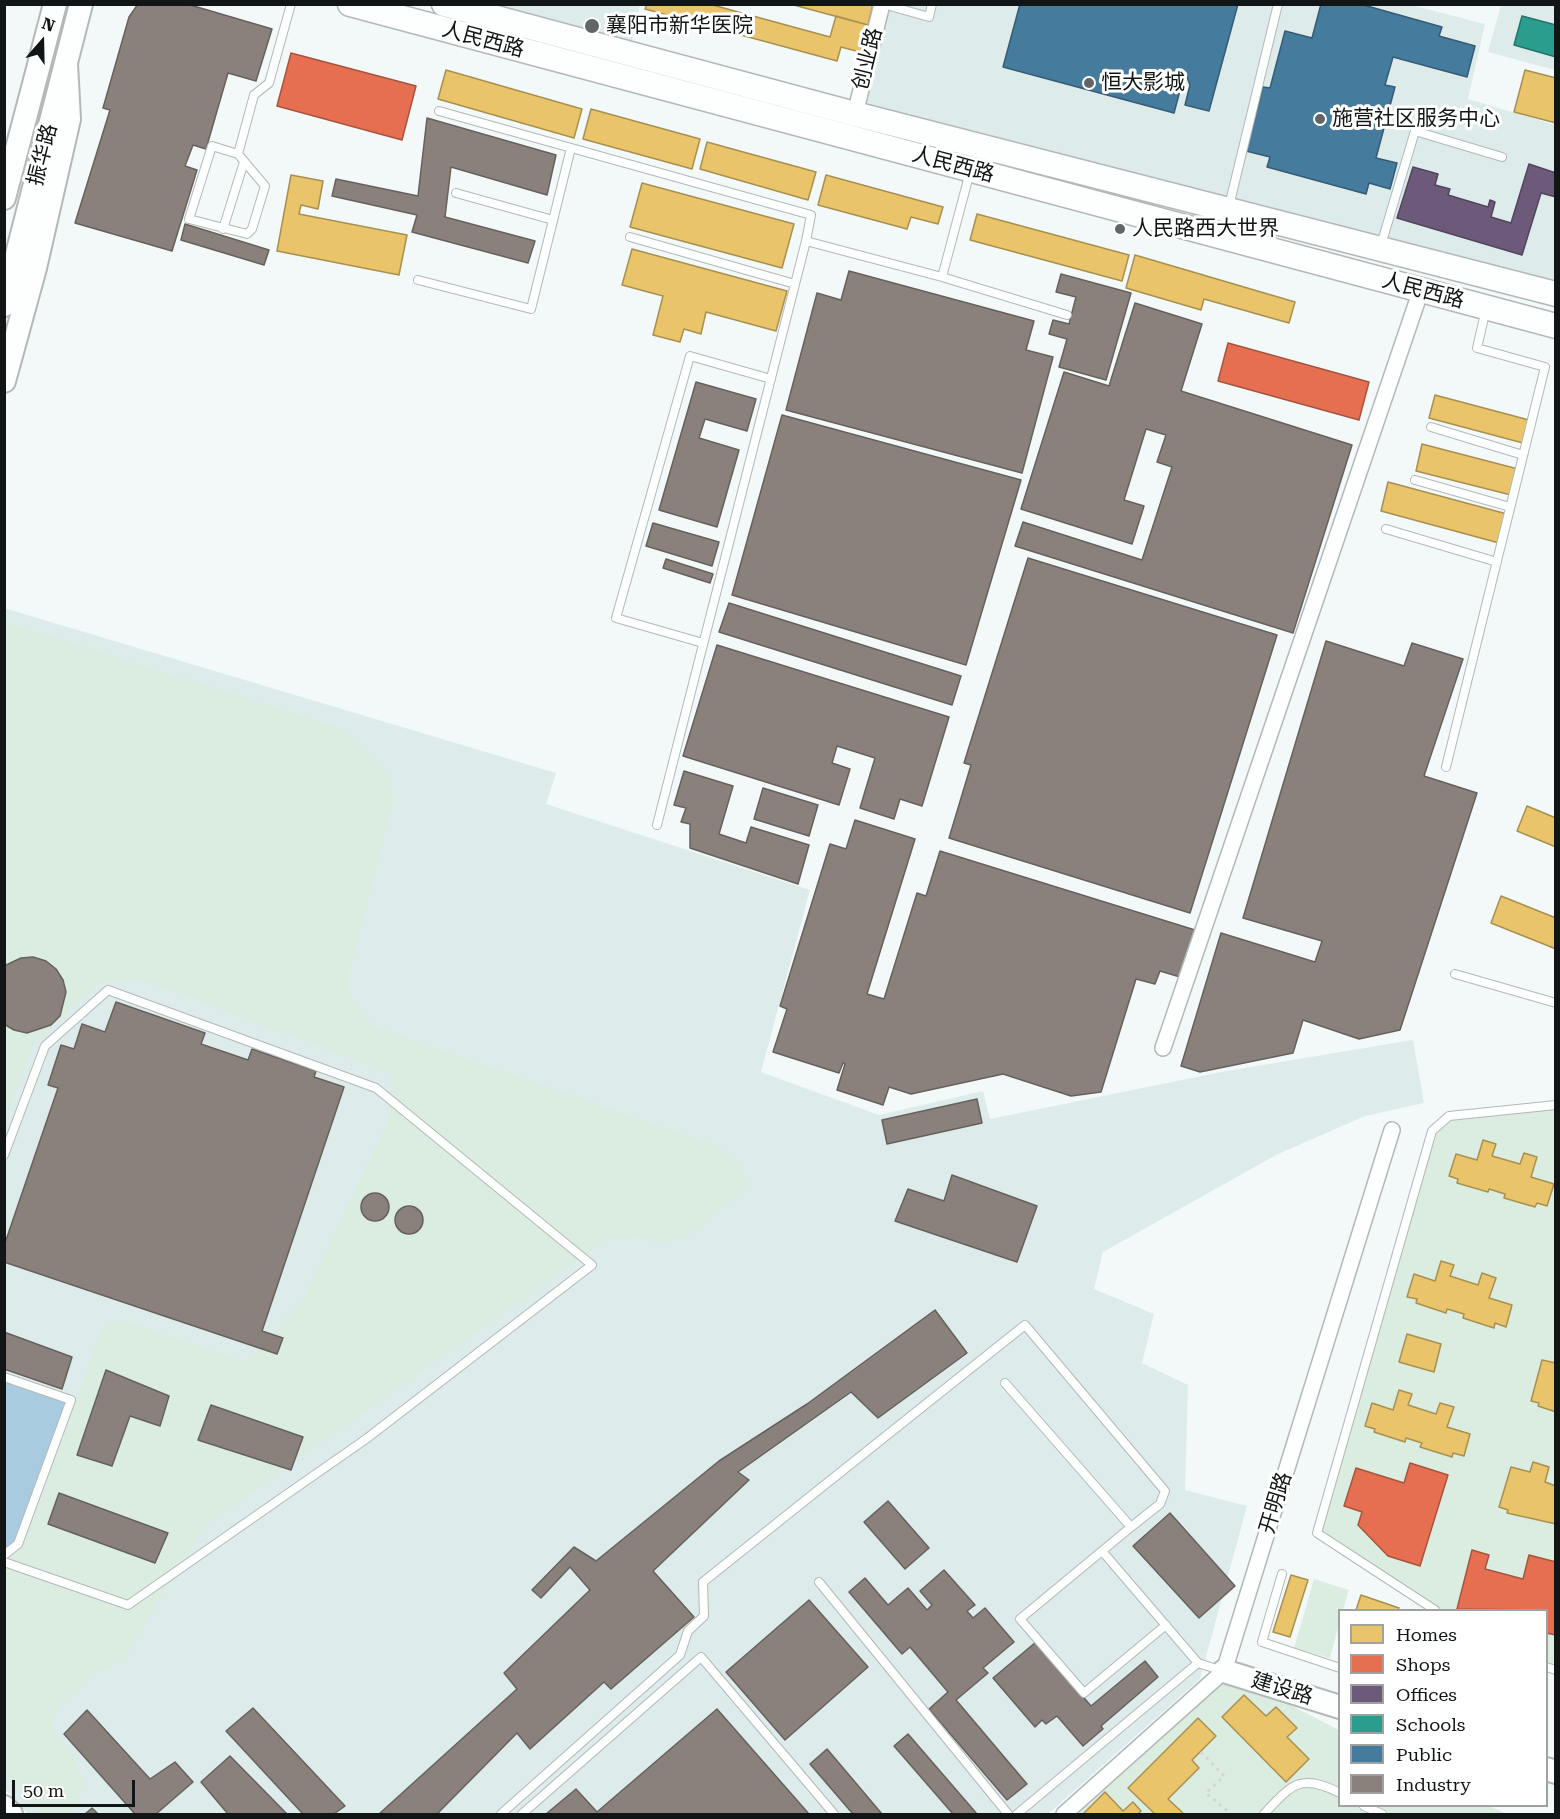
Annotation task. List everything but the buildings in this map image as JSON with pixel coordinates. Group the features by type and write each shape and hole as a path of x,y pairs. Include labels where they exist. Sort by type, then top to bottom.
{"main road":[{"name":"人民西路","path":"350,4 1556,326"},
{"name":"人民西路","path":"444,4 855,114 1556,294"}],"street":[{"name":"创业路","path":"855,114 882,4"},
{"name":"振华路","path":"4,198 53,9"},
{"name":"振华路","path":"4,305 66,63 83,10"},
{"path":"4,145 9,128 42,56"},
{"path":"4,381 35,268 69,119 66,63"},
{"path":"1163,1048 1421,290"},
{"name":"开明路","path":"1224,1671 1392,1130"},
{"path":"1064,1815 1224,1671"},
{"name":"建设路","path":"1224,1671 1338,1706"},
{"path":"4,1807 11,1815"}],"lane":[{"path":"238,154 254,95 269,83 291,4"},
{"path":"882,4 929,17 932,4"},
{"path":"1228,210 1278,4"},
{"path":"439,111 811,215 657,825"},
{"path":"1380,249 1414,131 1502,157"},
{"path":"212,146 238,154 265,186 252,229 242,235 189,219 212,146"},
{"path":"418,280 531,309 571,148"},
{"path":"223,229 244,162"},
{"path":"942,277 971,170"},
{"path":"456,193 553,220"},
{"path":"630,237 795,284"},
{"path":"806,241 942,277 1067,315"},
{"path":"1446,767 1545,367 1477,348 1487,308"},
{"path":"703,643 616,618 690,356 771,379"},
{"path":"1431,427 1523,455"},
{"path":"1415,480 1510,507"},
{"path":"1386,529 1497,562"},
{"path":"1455,974 1556,1003"},
{"path":"4,1155 45,1046 108,990 376,1088 592,1265 366,1438 128,1605 4,1562"},
{"path":"1432,1609 1317,1533 1432,1131 1449,1116 1556,1105"},
{"path":"501,1815 680,1655 688,1631 704,1616 703,1582 1025,1325 1165,1491 1160,1504 1020,1619 1084,1693 1166,1625"},
{"path":"4,1377 70,1400 18,1544 4,1555"},
{"path":"1005,1383 1131,1527"},
{"path":"1102,1551 1198,1663 1224,1671"},
{"path":"1282,1574 1262,1642 1338,1667"},
{"path":"819,1582 1008,1815"},
{"path":"522,1815 701,1657 834,1815"},
{"path":"1017,1815 1198,1663"},
{"path":"1264,1815 1284,1792 1304,1782 1317,1781 1338,1792"},
{"path":"1370,1807 1382,1815"}],"path":[{"path":"1201,1752 1224,1776 1206,1793 1231,1815"}],"shaded area":[{"name":"襄阳市新华医院","path":"469,5 640,5 630,47"},
{"path":"882,5 1411,5 1485,24 1468,99 1555,125 1555,294 855,114"},
{"path":"1501,5 1555,5 1555,70 1488,52"},
{"path":"4,608 556,773 546,804 810,890 761,1072 879,1115 983,1091 990,1119 1221,1072 1413,1040 1424,1103 1365,1116 1276,1155 1103,1252 1094,1289 1154,1314 1142,1363 1188,1385 1185,1490 1247,1506 1200,1679 1048,1814 28,1814 4,1788"}],"green space":[{"path":"5,622 343,729 389,774 393,800 348,978 351,1000 372,1026 714,1145 740,1164 748,1187 684,1239 660,1242 636,1237 605,1240 203,1527 122,1662 93,1672 57,1710 52,1727 74,1759 81,1779 81,1790 69,1814 40,1814 5,1771 5,1567 22,1547 102,1329 121,1319 247,1362 303,1301 389,1120 392,1074 140,979 101,982 33,1043 5,1122"},
{"path":"1555,1105 1555,1670 1548,1667 1548,1609 1433,1609 1317,1533 1432,1131 1449,1116"},
{"path":"1314,1579 1349,1590 1343,1609 1338,1609 1338,1628 1330,1658 1294,1648"},
{"path":"1224,1671 1338,1729 1338,1807 1491,1807 1507,1814 1064,1814"}],"water":[{"path":"4,1376 71,1400 18,1544 4,1555"}],"place":[{"name":"襄阳市新华医院","path":"592,26"},
{"name":"恒大影城","path":"1089,83"},
{"name":"施营社区服务中心","path":"1320,119"},
{"name":"人民路西大世界","path":"1120,229"}]}
